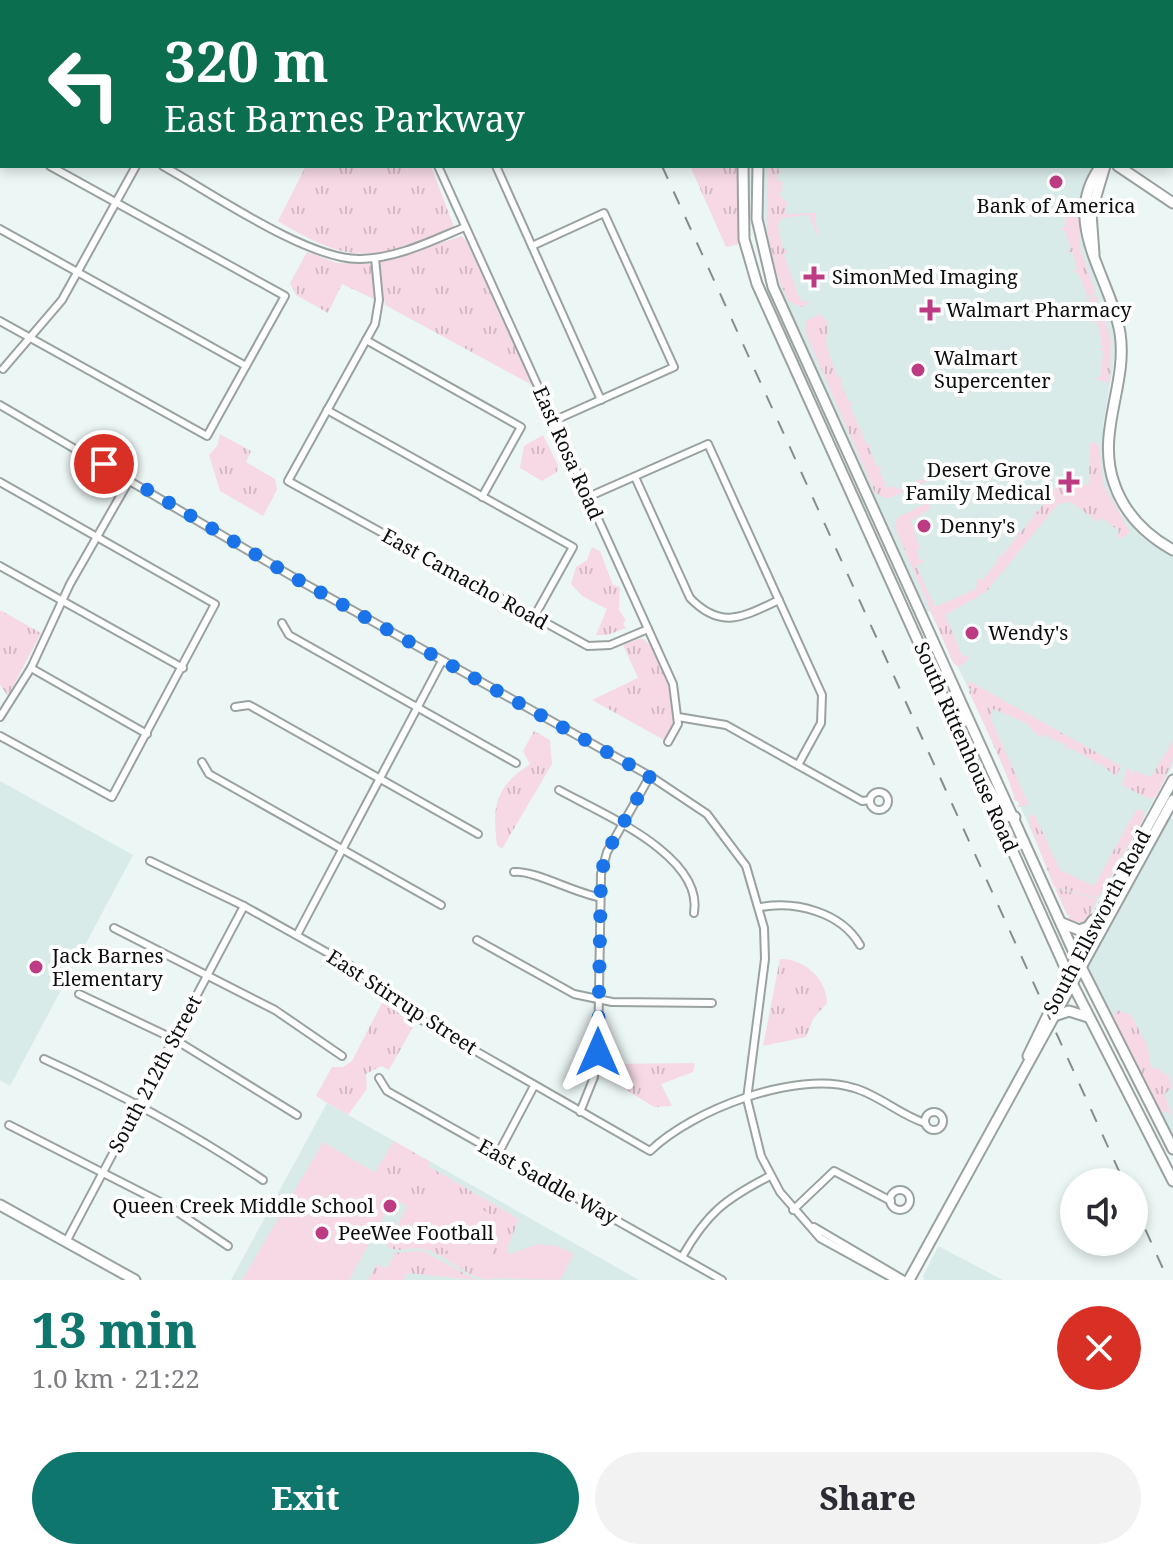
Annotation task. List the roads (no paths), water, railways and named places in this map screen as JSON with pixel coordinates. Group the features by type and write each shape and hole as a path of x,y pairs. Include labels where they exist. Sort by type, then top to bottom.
{"main road":[{"path":"743,168 741,211 753,272 760,277 778,318 788,321"},
{"name":"South Rittenhouse Road","path":"758,168 756,197 761,243 788,321 1082,970 1173,1149"},
{"path":"1102,168 1091,213 1094,257 1122,343 1121,372 1107,435 1111,474 1132,517 1155,539 1173,550"},
{"path":"1121,168 1173,203"},
{"name":"South Rittenhouse Road","path":"753,272 1088,1018 1173,1181"},
{"path":"928,663 937,668 943,679 952,679"},
{"path":"978,775 993,790 1005,816 1015,817"},
{"name":"South Ellsworth Road","path":"1025,1066 1068,973 1103,908 1165,814 1173,780"},
{"name":"South Ellsworth Road","path":"907,1280 1025,1066 1082,970 1173,800"},
{"path":"1061,922 1082,930 1103,908"},
{"path":"1057,1015 1069,1011 1088,1018"},
{"path":"0,1205 135,1280"}],"street":[{"path":"0,321 207,436 285,296 54,168"},
{"path":"3,369 62,300 135,168"},
{"path":"167,168 310,248 342,258 375,258 404,251 465,227"},
{"name":"East Rosa Road","path":"439,168 673,684 678,717"},
{"path":"497,168 601,400"},
{"path":"532,246 604,213 674,367 553,421"},
{"path":"0,229 246,366"},
{"path":"375,258 379,314 327,410 573,547 534,617"},
{"path":"366,340 521,427 482,497"},
{"path":"0,405 442,661 693,802 725,835 746,866 761,907 765,959 747,1099 752,1130 770,1176 793,1210 811,1225 907,1280"},
{"name":"East Camacho Road","path":"327,410 288,481 588,646 599,647 648,629"},
{"path":"588,497 708,444 822,695 824,708 821,723 798,765"},
{"path":"635,477 690,598 699,607 723,619 736,619 779,600"},
{"path":"0,717 31,668 62,601 130,479"},
{"path":"0,482 215,604 112,797 0,736"},
{"path":"0,566 183,668"},
{"path":"282,623 289,635 516,763"},
{"path":"297,935 442,661"},
{"path":"31,668 147,734"},
{"path":"235,707 249,705 478,834"},
{"path":"668,742 678,717 726,725 862,801 870,800"},
{"path":"202,762 209,774 441,905"},
{"path":"580,1112 594,1077 598,897 607,852 650,776"},
{"path":"559,790 652,843 682,871 696,898 694,913"},
{"name":"East Stirrup Street","path":"150,861 244,906 353,967 418,1018 650,1151 682,1124 747,1099"},
{"path":"514,872 527,871 574,893 598,897"},
{"path":"761,907 796,904 815,910 853,932 860,945"},
{"name":"South 212th Street","path":"66,1242 244,906"},
{"path":"114,928 209,973 275,1010 342,1056"},
{"path":"477,940 554,984 598,1000 712,1003"},
{"path":"79,994 174,1039 297,1115"},
{"path":"44,1059 139,1104 204,1141 263,1180"},
{"name":"East Saddle Way","path":"379,1078 387,1091 722,1280"},
{"path":"747,1099 785,1086 828,1082 864,1091 925,1123"},
{"path":"498,1154 534,1086"},
{"path":"9,1125 170,1207 228,1246"},
{"path":"793,1210 834,1171 891,1201"},
{"path":"682,1257 698,1229 723,1201 770,1176"},
{"path":"811,1225 820,1238 896,1280"}],"railway":[{"path":"663,168 1118,1168"},
{"path":"1148,1235 1168,1280"}],"place":[{"name":"Bank of America","path":"1056,182"},
{"name":"SimonMed Imaging","path":"814,277"},
{"name":"Walmart Pharmacy","path":"930,310"},
{"name":"Walmart Supercenter","path":"918,370"},
{"name":"Desert Grove Family Medical","path":"1069,482"},
{"name":"Denny's","path":"924,526"},
{"name":"Wendy's","path":"972,633"},
{"name":"Jack Barnes Elementary","path":"36,967"},
{"name":"Queen Creek Middle School","path":"390,1206"},
{"name":"PeeWee Football","path":"322,1233"}]}
